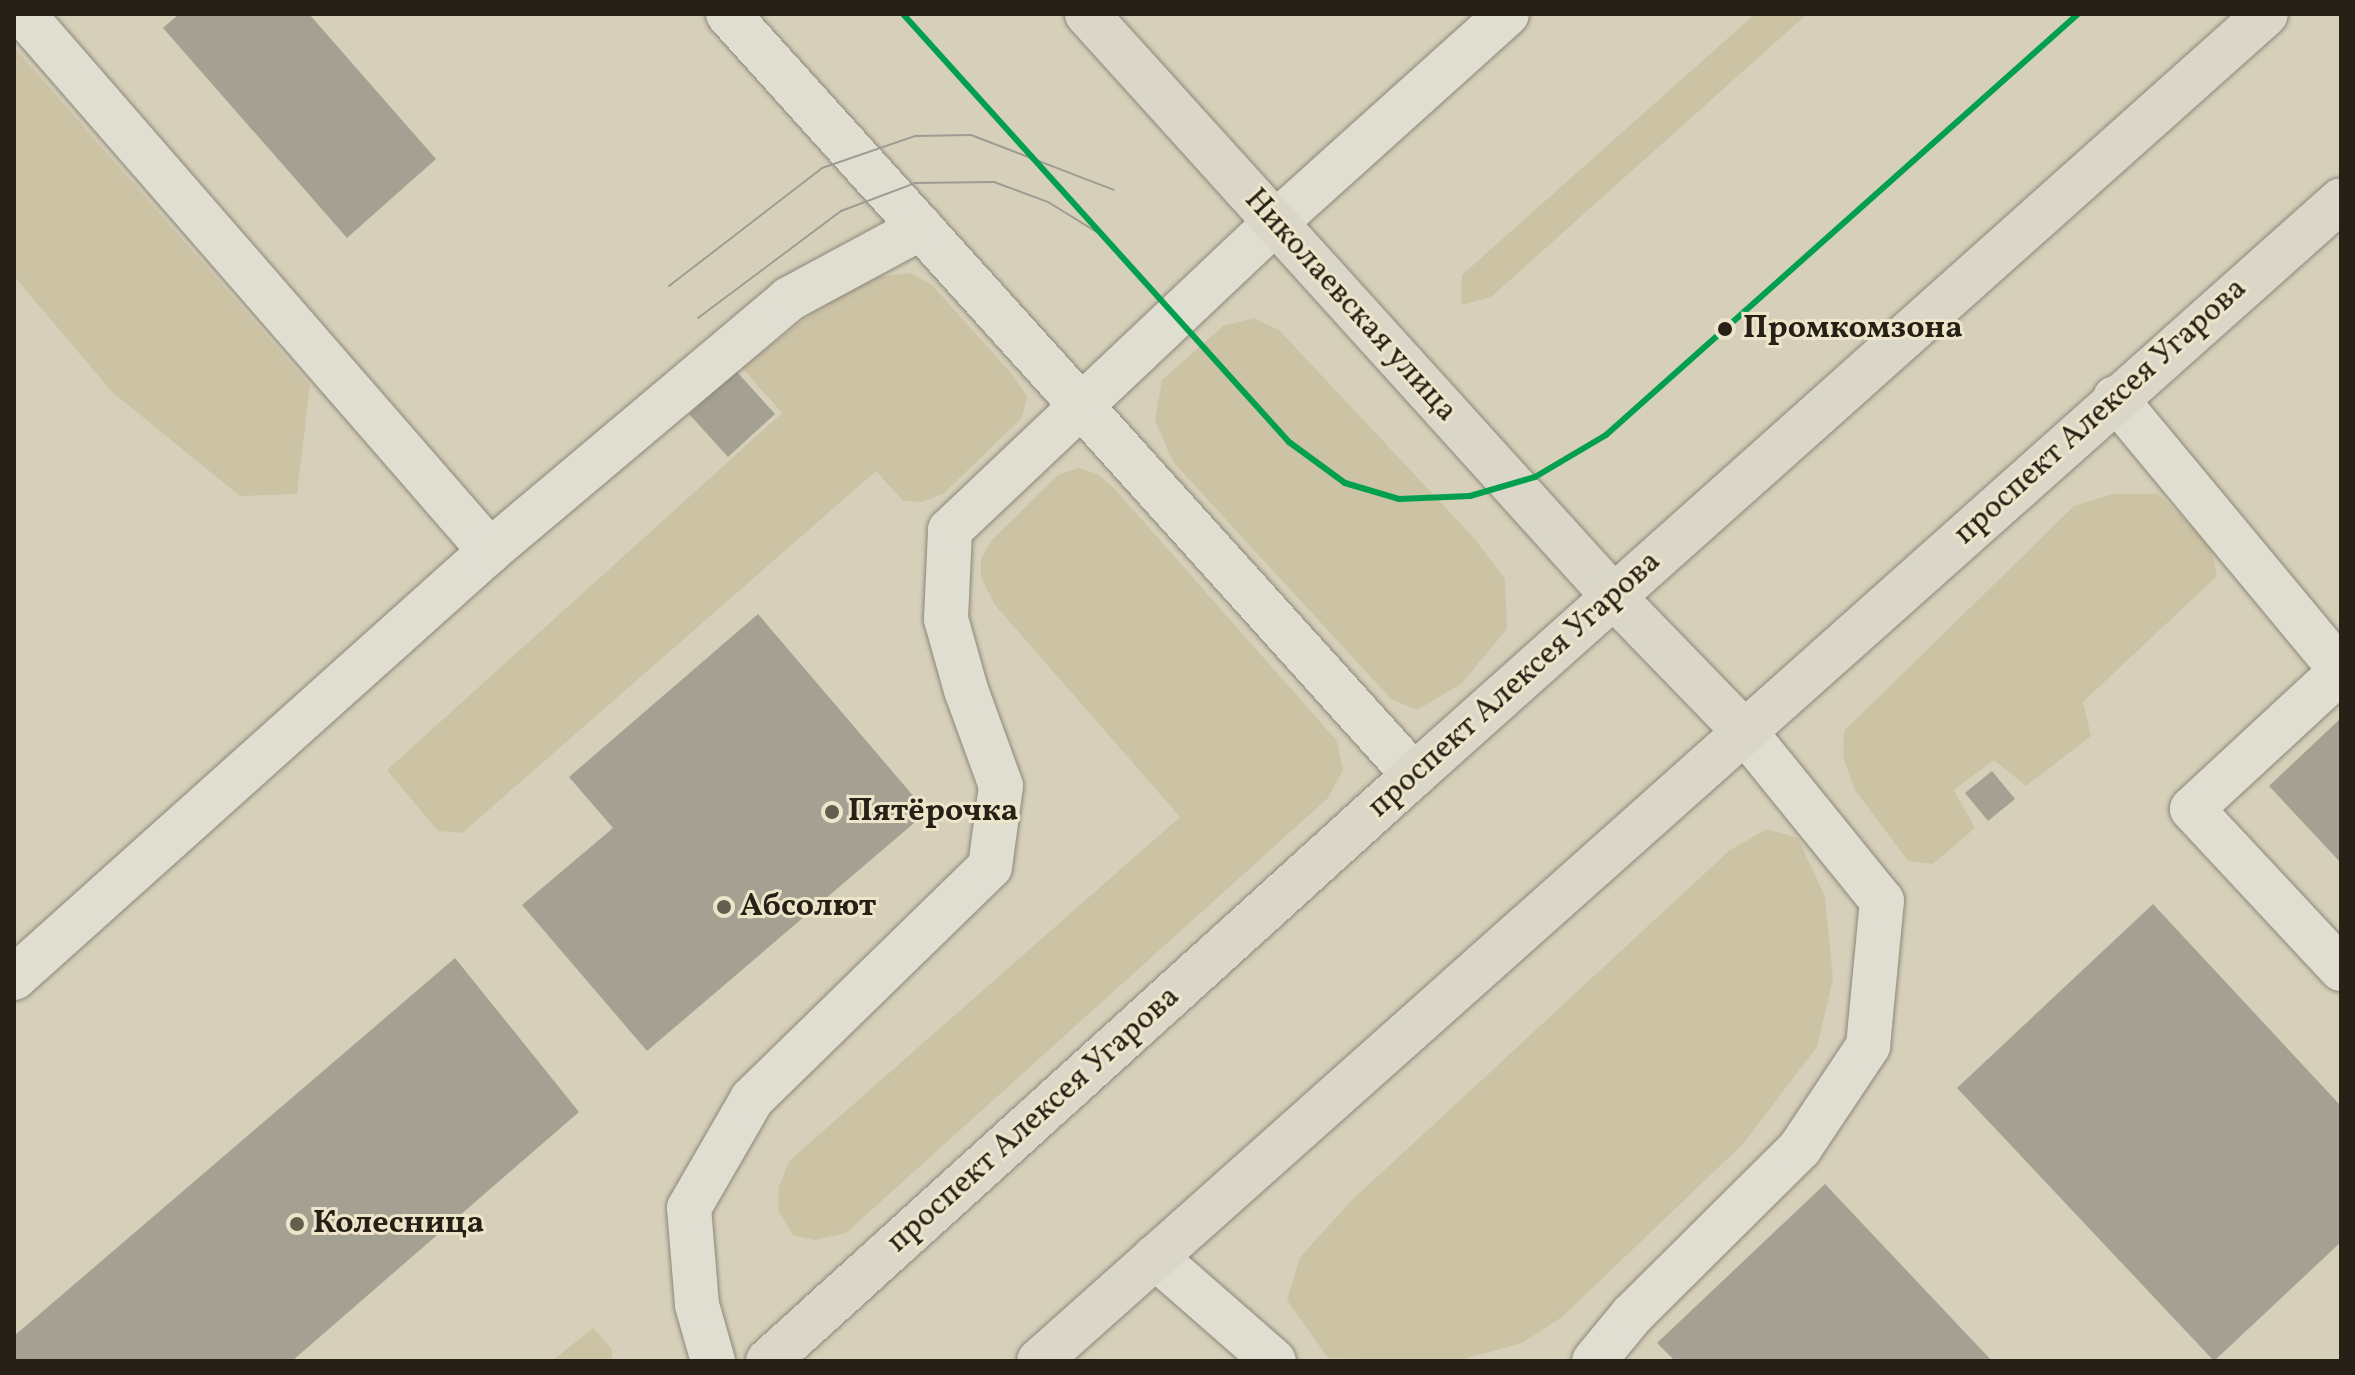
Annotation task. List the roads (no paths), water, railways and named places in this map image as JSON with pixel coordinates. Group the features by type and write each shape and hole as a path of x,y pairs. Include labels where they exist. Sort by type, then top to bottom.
{"main road":[{"name":"Николаевская улица","path":"1087,14 1614,597 1745,732"},
{"name":"проспект Алексея Угарова","path":"768,1361 1414,775 2266,14"},
{"name":"проспект Алексея Угарова","path":"1039,1361 2115,398 2341,200"}],"street":[{"path":"23,14 490,551"},
{"path":"728,14 1414,775"},
{"path":"713,1361 697,1305 689,1208 752,1099 990,867 1001,786 966,690 946,619 950,530 1494,18"},
{"path":"14,978 490,551 789,299 921,228"},
{"path":"2115,398 2341,671 2192,809 2341,969"},
{"path":"1594,1361 1632,1315 1800,1148 1868,1046 1882,901 1745,732"},
{"path":"1155,1257 1274,1361"}],"tram line":[{"path":"669,286 822,168 915,136 971,135 1114,190"},
{"path":"698,318 841,211 915,183 994,182 1048,202 1105,237"}],"place":[{"name":"Промкомзона","path":"1725,329"},
{"name":"Пятёрочка","path":"832,812"},
{"name":"Абсолют","path":"724,907"},
{"name":"Колесница","path":"297,1224"}]}
